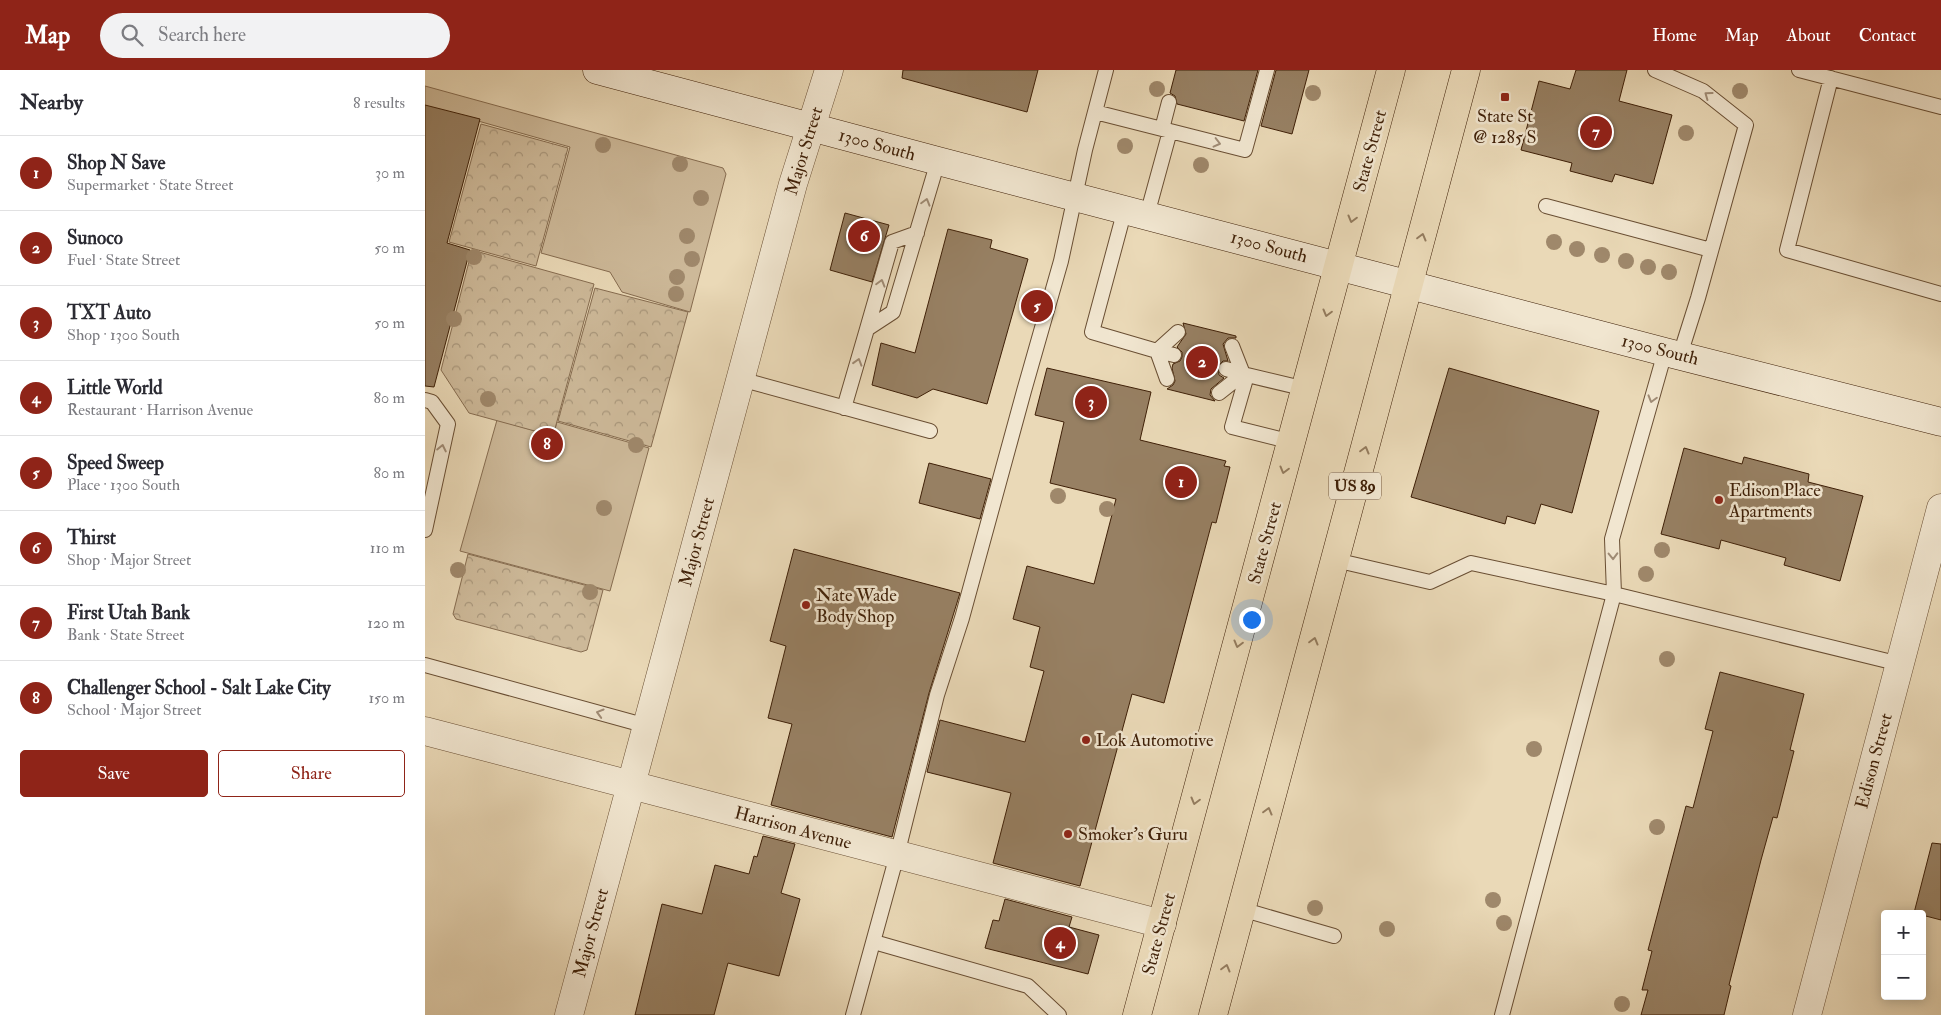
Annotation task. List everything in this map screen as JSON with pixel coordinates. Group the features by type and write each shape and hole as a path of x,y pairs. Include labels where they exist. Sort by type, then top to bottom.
{"main road":[{"name":"State Street","path":"1137,1015 1391,70"},
{"name":"US 89","path":"1213,1015 1466,70"}],"street":[{"name":"1300 South","path":"597,70 938,161 1941,422"},
{"name":"Major Street","path":"569,1015 793,184 829,70"},
{"name":"Edison Street","path":"1807,1015 1941,508"},
{"name":"Harrison Avenue","path":"425,731 1162,924"}],"lane":[{"path":"853,1015 897,855 937,695 961,618 1061,262 1106,70"},
{"path":"1095,112 1245,150 1267,70"},
{"path":"1502,1015 1613,594 1612,539 1672,353 1711,250 1746,125 1703,91 1655,70"},
{"path":"1799,70 1941,108"},
{"path":"1831,78 1787,250 1941,294"},
{"path":"1169,102 1166,130 1092,332 1174,355"},
{"path":"867,330 893,312 938,161"},
{"path":"1546,206 1711,250"},
{"path":"844,408 893,242 917,233"},
{"path":"1157,351 1178,332"},
{"path":"1232,346 1245,374 1232,427 1292,442"},
{"path":"1157,351 1167,379"},
{"path":"1226,369 1306,389"},
{"path":"1219,393 1245,374"},
{"path":"740,380 930,431"},
{"path":"425,400 432,402 448,424 429,494 425,530"},
{"path":"1335,560 1430,582 1471,563 1613,594 1900,664"},
{"path":"425,665 647,726"},
{"path":"1241,909 1334,936"},
{"path":"874,942 1028,986 1059,1015"}],"green space":[{"path":"425,86 723,168 726,174 690,312 622,292 610,272 541,253 570,147 425,106"},
{"path":"481,124 568,148 536,266 449,242"},
{"path":"472,250 594,284 553,436 469,413 441,370"},
{"path":"595,288 688,312 651,447 558,421"},
{"path":"497,420 553,436 557,422 649,448 610,591 460,551"},
{"path":"468,554 603,590 587,650 581,652 456,619 453,614"}],"building":[{"path":"903,70 1038,70 1027,112 902,78"},
{"path":"1176,70 1258,70 1244,121 1177,104 1175,96 1170,93"},
{"path":"1276,70 1309,70 1292,134 1261,126"},
{"path":"1576,70 1627,70 1619,101 1672,115 1653,184 1615,174 1612,182 1570,171 1572,163 1521,150 1539,81 1570,89"},
{"path":"425,105 480,119 447,243 470,250 434,387 425,386"},
{"path":"845,213 889,225 872,282 830,270"},
{"path":"948,229 992,240 990,248 1028,259 987,404 933,389 917,398 872,385 881,343 915,353"},
{"path":"1183,323 1236,336 1236,338 1228,338 1223,344 1228,361 1223,361 1218,366 1219,375 1224,378 1211,389 1210,395 1215,401 1167,389 1175,381 1173,364 1180,361 1182,357 1182,352 1177,347 1186,334"},
{"path":"1047,368 1151,392 1140,440 1226,461 1224,466 1230,467 1216,523 1212,522 1164,703 1132,694 1080,886 993,863 1011,793 927,772 940,720 1025,742 1044,671 1030,667 1040,627 1013,619 1027,566 1094,584 1116,499 1050,483 1064,422 1035,415"},
{"path":"1449,368 1599,411 1572,513 1541,504 1535,524 1507,516 1505,524 1411,497"},
{"path":"1684,448 1742,464 1744,457 1809,474 1808,482 1863,496 1840,581 1784,565 1786,558 1721,540 1719,549 1661,534"},
{"path":"929,463 991,479 980,519 919,503"},
{"path":"794,549 960,593 929,693 892,837 771,805 792,724 768,718 786,646 770,641"},
{"path":"1720,672 1804,694 1790,750 1794,751 1777,818 1773,817 1761,860 1729,985 1731,986 1724,1015 1641,1015 1648,990 1642,990 1652,951 1648,950 1686,806 1693,808 1713,731 1705,729"},
{"path":"763,836 795,844 781,893 800,899 779,976 728,963 714,1015 635,1015 662,904 702,914 715,865 749,874 754,856 757,857"},
{"path":"1932,843 1941,844 1941,920 1926,916 1926,910 1915,910"},
{"path":"1005,899 1072,917 1069,927 1099,935 1088,974 985,948 993,920 999,921"}],"place":[{"name":"State St @ 1285 S","path":"1505,97"},
{"name":"First Utah Bank","path":"1596,132"},
{"name":"Thirst","path":"864,236"},
{"name":"Speed Sweep","path":"1037,306"},
{"name":"Sunoco","path":"1202,362"},
{"name":"TXT Auto","path":"1091,402"},
{"name":"Challenger School - Salt Lake City","path":"547,444"},
{"name":"Shop N Save","path":"1181,482"},
{"name":"Edison Place Apartments","path":"1719,500"},
{"name":"Nate Wade Body Shop","path":"806,605"},
{"name":"Lok Automotive","path":"1086,740"},
{"name":"Smoker's Guru","path":"1068,834"},
{"name":"Little World","path":"1060,943"}]}
